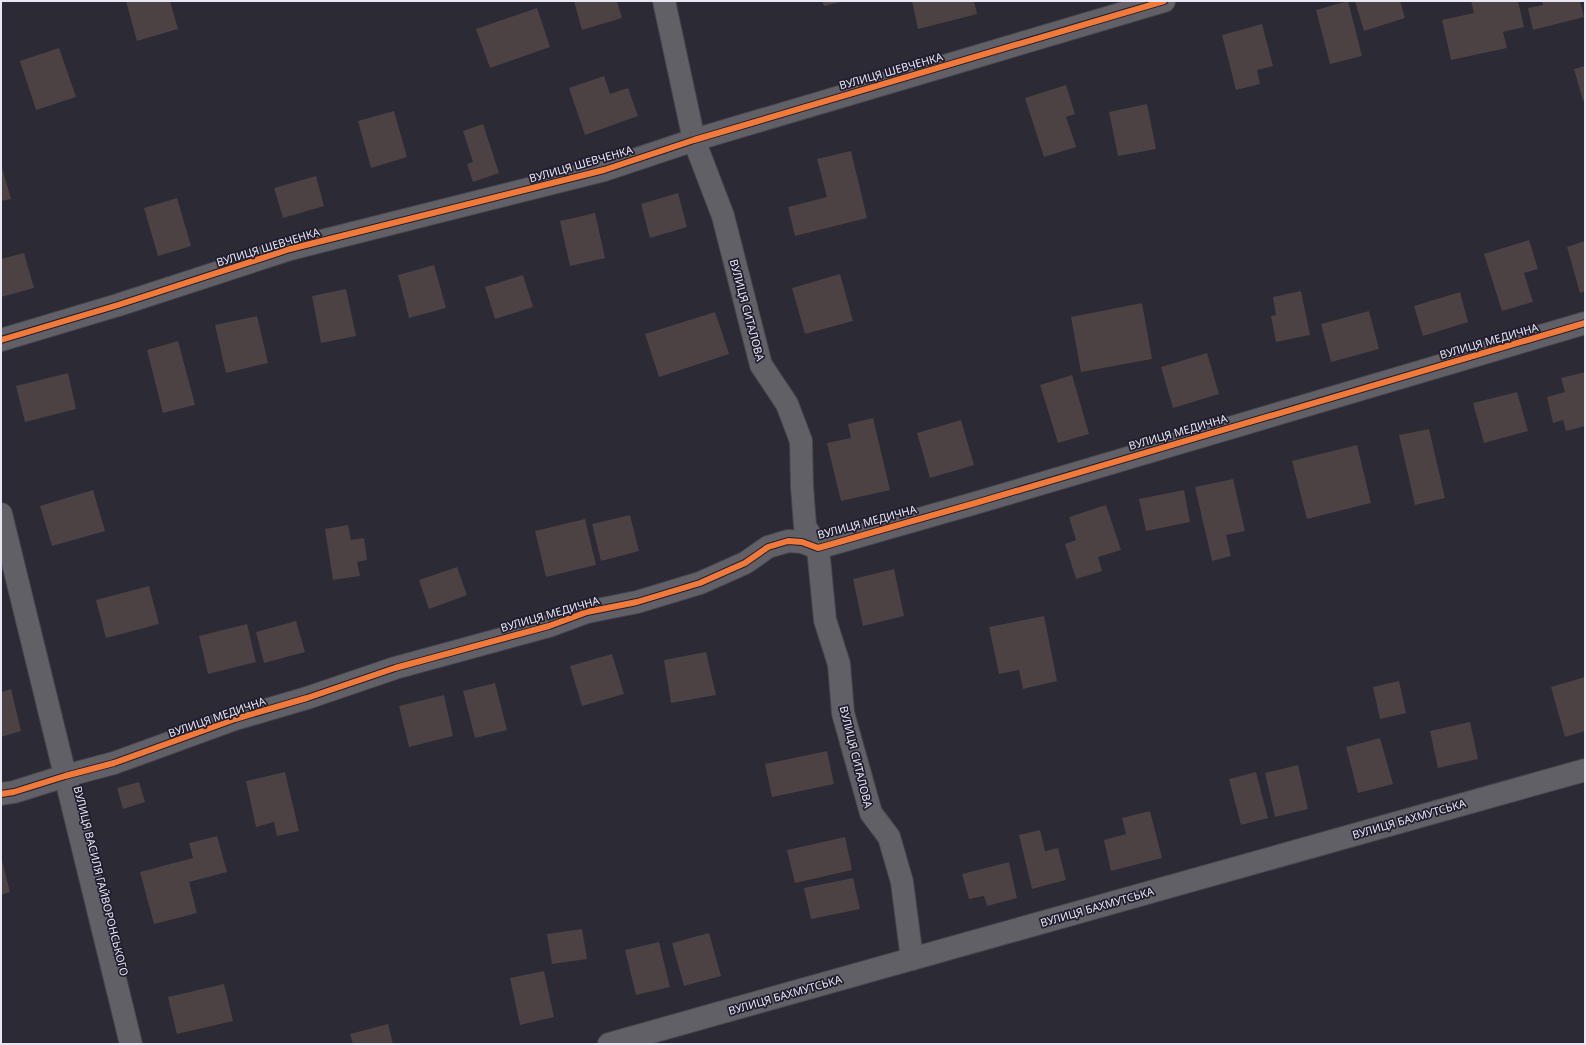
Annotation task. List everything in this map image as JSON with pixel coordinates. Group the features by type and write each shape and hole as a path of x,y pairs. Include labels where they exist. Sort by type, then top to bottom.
{"street":[{"name":"ВУЛИЦЯ СИТАЛОВА","path":"664,1 694,140 722,216 761,365 787,404 801,441 802,486 806,526 818,548 825,620 839,664 843,713 871,813 888,837 902,882 912,959"},
{"name":"ВУЛИЦЯ ШЕВЧЕНКА","path":"1,340 118,305 290,249 604,170 694,140 1164,1"},
{"name":"ВУЛИЦЯ МЕДИЧНА","path":"1,794 14,792 114,763 235,719 307,698 395,668 549,626 587,612 637,602 700,584 745,563 768,547 788,542 802,542 818,548 1585,323"},
{"name":"ВУЛИЦЯ ВАСИЛЯ ГАЙВОРОНСЬКОГО","path":"1,514 131,1044"},
{"name":"ВУЛИЦЯ БАХМУТСЬКА","path":"609,1044 1585,770"}],"building":[{"path":"126,1 170,1 178,29 137,41"},
{"path":"574,1 617,1 622,18 582,30"},
{"path":"822,1 841,1 841,2 824,6"},
{"path":"912,1 974,1 977,14 918,29"},
{"path":"1348,1 1362,56 1330,64 1316,10"},
{"path":"1355,1 1400,1 1405,18 1364,31"},
{"path":"1471,1 1518,1 1524,27 1503,32 1507,48 1451,60 1442,20 1474,13"},
{"path":"1542,1 1580,1 1584,17 1533,30 1528,8 1543,5"},
{"path":"537,8 550,47 490,68 476,29"},
{"path":"1262,24 1273,66 1257,70 1260,84 1236,90 1222,35"},
{"path":"59,48 76,97 36,110 20,61"},
{"path":"1585,66 1585,100 1583,101 1574,69"},
{"path":"604,76 610,94 628,88 638,116 585,135 569,88"},
{"path":"1066,85 1075,114 1066,117 1076,147 1044,157 1025,98"},
{"path":"1147,104 1156,149 1118,156 1109,112"},
{"path":"394,111 407,157 371,168 358,121"},
{"path":"483,124 499,173 473,182 467,164 473,162 463,131"},
{"path":"851,151 867,218 795,236 788,207 827,197 817,159"},
{"path":"1,164 11,199 1,201"},
{"path":"316,176 324,206 283,218 274,188"},
{"path":"678,193 687,227 650,238 641,204"},
{"path":"177,198 191,246 158,256 144,208"},
{"path":"595,213 605,258 570,266 560,221"},
{"path":"1529,240 1538,269 1524,273 1533,302 1502,311 1484,254"},
{"path":"1585,241 1585,291 1580,293 1567,247"},
{"path":"24,253 34,288 1,297 1,259"},
{"path":"434,265 446,308 409,318 398,275"},
{"path":"840,274 853,321 805,334 792,288"},
{"path":"523,275 533,307 495,319 485,287"},
{"path":"346,289 356,336 321,343 312,296"},
{"path":"1301,291 1310,335 1276,342 1271,316 1276,315 1273,297"},
{"path":"1460,292 1468,322 1423,336 1414,306"},
{"path":"1142,303 1152,359 1081,372 1071,317"},
{"path":"1369,311 1379,349 1331,362 1321,324"},
{"path":"715,312 729,354 659,377 645,334"},
{"path":"257,316 268,363 226,373 215,325"},
{"path":"178,341 195,405 163,413 147,350"},
{"path":"1207,353 1219,394 1173,408 1161,367"},
{"path":"1585,372 1585,426 1566,431 1563,420 1553,423 1547,397 1565,392 1561,378"},
{"path":"68,373 76,409 25,422 16,386"},
{"path":"1072,375 1089,434 1058,443 1040,385"},
{"path":"1517,392 1528,431 1484,443 1473,403"},
{"path":"873,418 890,490 841,501 827,443 851,438 848,424"},
{"path":"961,420 974,465 930,478 917,433"},
{"path":"1429,429 1445,498 1415,505 1399,435"},
{"path":"1357,445 1371,503 1307,519 1292,461"},
{"path":"1233,479 1245,531 1226,535 1231,556 1212,561 1195,487"},
{"path":"93,490 105,531 52,546 40,506"},
{"path":"1184,490 1190,522 1146,531 1139,499"},
{"path":"1106,505 1121,550 1098,557 1102,571 1076,579 1065,544 1076,540 1069,517"},
{"path":"630,515 639,551 601,561 592,524"},
{"path":"585,519 596,565 546,577 535,531"},
{"path":"348,525 351,540 364,538 367,560 357,562 360,576 333,580 325,529"},
{"path":"457,567 467,595 429,609 419,580"},
{"path":"894,569 904,616 863,626 853,579"},
{"path":"149,586 159,624 106,638 96,600"},
{"path":"1044,616 1057,681 1023,689 1019,670 999,674 989,627"},
{"path":"296,621 305,652 264,663 256,632"},
{"path":"247,624 256,662 208,674 199,636"},
{"path":"706,652 716,695 671,703 664,660"},
{"path":"612,654 624,694 582,706 570,666"},
{"path":"1585,677 1585,731 1565,737 1551,687"},
{"path":"1399,681 1406,713 1380,719 1373,687"},
{"path":"495,683 507,730 475,738 463,691"},
{"path":"11,689 21,731 1,737 1,692"},
{"path":"444,695 453,736 409,747 399,706"},
{"path":"1470,722 1478,759 1438,768 1430,731"},
{"path":"1380,738 1393,784 1358,793 1346,747"},
{"path":"827,751 834,784 772,797 765,764"},
{"path":"1298,765 1308,809 1275,817 1265,773"},
{"path":"285,772 299,831 277,836 274,822 256,827 246,781"},
{"path":"1256,772 1268,818 1241,825 1229,779"},
{"path":"139,782 145,802 123,809 117,788"},
{"path":"1150,811 1162,858 1111,871 1104,840 1126,834 1122,818"},
{"path":"1040,830 1045,851 1058,848 1066,880 1032,889 1019,835"},
{"path":"217,836 227,872 189,882 197,913 154,924 140,872 193,858 189,843"},
{"path":"845,837 852,870 795,883 787,850"},
{"path":"2,861 10,892 1,895 1,862"},
{"path":"1009,862 1017,898 987,906 984,896 969,899 962,874"},
{"path":"853,878 860,909 811,919 804,888"},
{"path":"582,929 587,959 552,964 547,934"},
{"path":"709,933 721,976 684,986 672,943"},
{"path":"659,942 670,987 636,995 625,950"},
{"path":"544,971 554,1017 520,1025 510,978"},
{"path":"224,984 233,1021 177,1034 168,997"},
{"path":"388,1024 393,1044 353,1044 350,1034"}],"cycle path":[{"path":"1,340 118,305 290,249 604,170 694,140 1164,1"},
{"path":"1,794 14,792 114,763 235,719 307,698 395,668 549,626 587,612 637,602 700,583 745,563 768,547 788,541 802,542 818,548 1585,323"}]}
